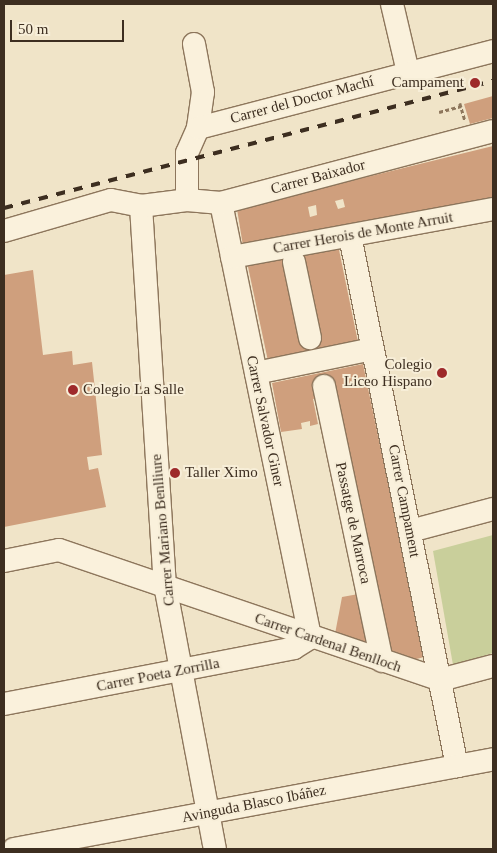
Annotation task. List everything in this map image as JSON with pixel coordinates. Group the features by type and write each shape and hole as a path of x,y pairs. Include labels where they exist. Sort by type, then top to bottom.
{"street":[{"path":"392,4 408,72"},
{"path":"187,200 187,153 198,128 203,92 194,44"},
{"name":"Carrer del Doctor Machí","path":"198,128 493,51"},
{"name":"Carrer Baixador","path":"4,231 111,200 141,206 187,200 221,203 493,131"},
{"name":"Carrer Salvador Giner","path":"221,203 310,638"},
{"name":"Carrer Mariano Benlliure","path":"141,206 165,585 215,849"},
{"name":"Carrer Herois de Monte Arruit","path":"232,257 292,254 350,236 493,210"},
{"name":"Carrer Campament","path":"350,236 458,766"},
{"name":"Passatge de Marroca","path":"292,254 382,661"},
{"path":"256,373 316,362 373,348"},
{"path":"410,531 493,509"},
{"name":"Carrer Cardenal Benlloch","path":"4,562 59,550 165,585 310,638 440,680"},
{"name":"Carrer Poeta Zorrilla","path":"4,704 294,648 310,638"},
{"path":"440,680 493,666"},
{"name":"Avinguda Blasco Ibáñez","path":"14,849 493,760"}],"path":[{"path":"438,112 461,105 467,128"}],"green space":[{"path":"493,535 493,653 453,665 433,551"}],"building":[{"path":"493,96 493,118 470,124 464,104"},
{"path":"493,146 493,201 243,246 237,209","holes":["343,199 345,207 338,209 335,201","316,205 317,215 310,217 308,207"]},
{"path":"338,245 358,342 268,361 247,262"},
{"path":"33,270 43,355 72,351 73,365 92,362 102,455 87,457 89,470 98,468 106,507 4,527 4,275"},
{"path":"363,364 424,657 409,661 408,656 385,651 317,398 313,399 318,424 310,426 310,421 301,423 302,429 281,432 272,383"},
{"path":"364,593 376,649 335,634 342,597"}],"railway":[{"path":"4,208 493,81"}],"place":[{"name":"Campament","path":"475,83"},
{"name":"Colegio Liceo Hispano","path":"442,373"},
{"name":"Colegio La Salle","path":"73,390"},
{"name":"Taller Ximo","path":"175,473"}]}
